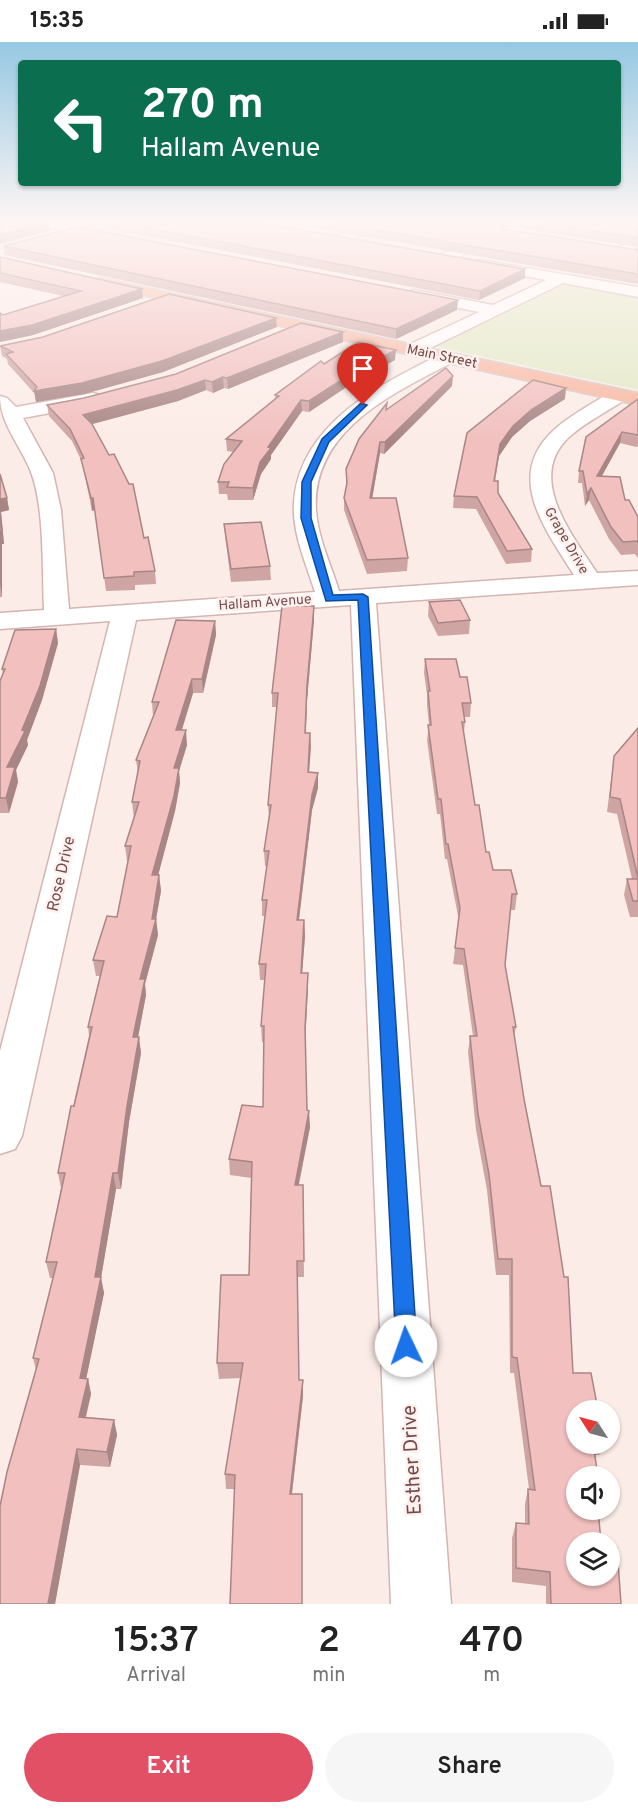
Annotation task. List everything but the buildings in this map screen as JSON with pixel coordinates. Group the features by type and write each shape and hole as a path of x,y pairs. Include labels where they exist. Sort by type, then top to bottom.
{"main road":[{"name":"Main Street","path":"163,296 629,397"}],"street":[{"path":"422,296 495,310"},
{"path":"412,350 525,296"},
{"path":"136,308 168,297"},
{"path":"268,338 299,326"},
{"name":"Esther Drive","path":"421,1604 346,598 306,518 307,482 325,441 351,414 375,396 447,358"},
{"path":"57,616 48,501 42,473 6,408 115,393"},
{"name":"Grape Drive","path":"590,581 546,508 538,480 546,452 560,435 629,397"},
{"name":"Hallam Avenue","path":"0,621 638,578"},
{"name":"Rose Drive","path":"0,1136 125,612"}],"green space":[{"path":"536,296 638,296 638,390 433,346"}],"route":[{"path":"363,405 325,441 307,482 306,518 329,598 363,597 406,1346"}]}
